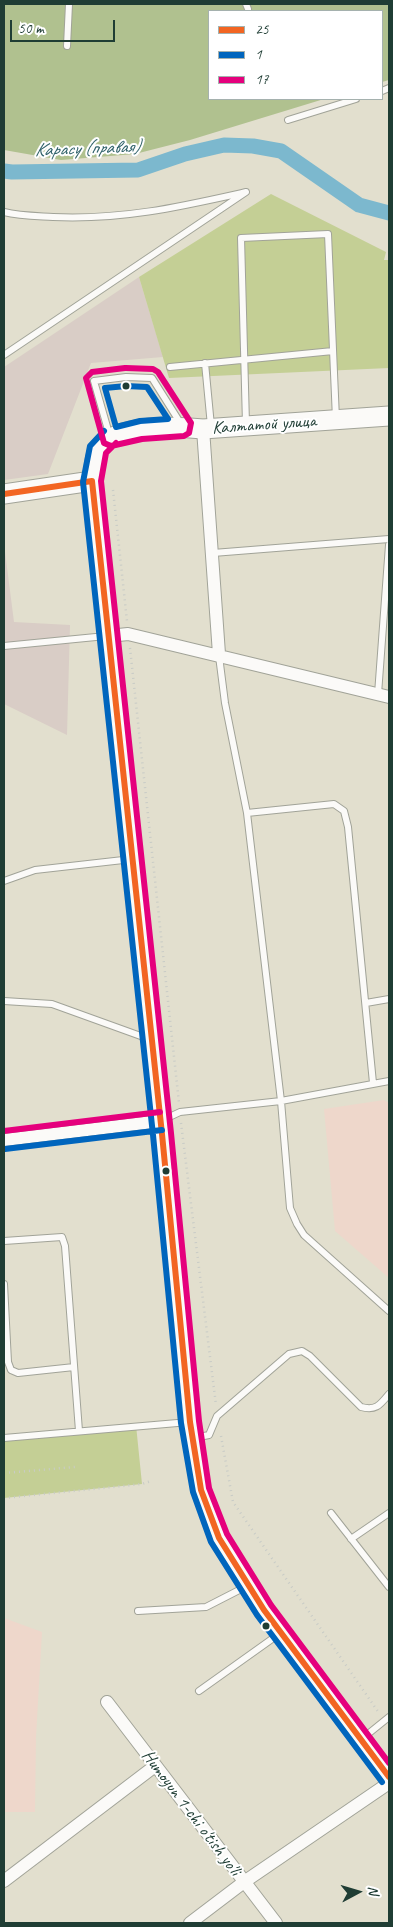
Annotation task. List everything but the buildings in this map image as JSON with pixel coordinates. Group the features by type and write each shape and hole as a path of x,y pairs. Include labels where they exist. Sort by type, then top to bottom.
{"street":[{"name":"Калтатой улица","path":"110,437 140,430 183,427 207,429 389,416"},
{"path":"207,429 219,654"},
{"path":"110,437 98,449 92,481 152,1040 191,1430 198,1479 208,1512 219,1538 248,1585 280,1633 389,1778"},
{"path":"4,494 92,481"},
{"path":"109,636 128,634 219,654 383,695"},
{"path":"4,1140 160,1121"},
{"name":"Humoyun 1-chi o'tish yo'li","path":"107,1702 276,1923"},
{"path":"4,1881 155,1766"},
{"path":"190,1923 244,1882 389,1783"}],"lane":[{"path":"67,46 69,4"},
{"path":"288,120 353,100"},
{"path":"4,212 66,218 125,216 162,211 246,192 4,355"},
{"path":"246,426 241,238 328,234 336,420"},
{"path":"170,367 244,358 333,351"},
{"path":"205,363 207,429"},
{"path":"110,437 94,381 126,377 152,378 183,427"},
{"path":"213,553 389,539"},
{"path":"383,695 389,545"},
{"path":"4,646 109,636"},
{"path":"219,654 224,703 247,813 281,1101 290,1208 304,1235 389,1311"},
{"path":"247,813 334,804 344,811 366,1003 373,1083"},
{"path":"4,881 35,870 133,859"},
{"path":"366,1003 389,999"},
{"path":"4,1001 52,1004 152,1040"},
{"path":"160,1121 180,1112 281,1101 389,1081"},
{"path":"4,1241 62,1238 66,1246 79,1431"},
{"path":"4,1284 8,1362 11,1370 18,1373 74,1367"},
{"path":"4,1438 79,1431 191,1430 209,1436 217,1416 288,1354 302,1351 310,1356 361,1407 370,1410 378,1408 389,1394"},
{"path":"331,1513 389,1587"},
{"path":"351,1539 389,1513"},
{"path":"138,1611 206,1606 248,1585"},
{"path":"199,1692 280,1633"},
{"path":"360,1740 387,1719"}],"path":[{"path":"113,490 180,1112 217,1416 233,1502 387,1719"},
{"path":"4,1473 75,1467"},
{"path":"4,1498 142,1484 151,1481"}],"shaded area":[{"path":"139,277 163,357 91,363 48,474 4,480 4,367"},
{"path":"4,544 14,622 70,625 67,735 4,704"},
{"path":"384,1100 389,1103 389,1278 335,1231 324,1109"},
{"path":"4,1618 42,1632 36,1737 35,1812 4,1812"}],"green space":[{"path":"4,4 389,4 389,80 383,82 383,10 208,10 208,100 321,100 190,140 135,154 61,160 4,150"},
{"path":"271,194 386,252 384,260 389,260 389,368 169,378 139,277"},
{"path":"136,1425 142,1484 4,1498 4,1438"}],"waterway":[{"name":"Карасу (правая)","path":"4,171 138,170 185,154 224,145 253,146 281,151 359,205 389,213"}],"transit line":[{"name":"17","path":"125,368 92,372 86,378 104,443 111,446 142,439 184,436 189,433 191,423 158,372 153,369 126,368"},
{"name":"1","path":"126,386 147,387 168,419 140,421 116,427 105,388 126,386"},
{"name":"1","path":"104,431 90,446 83,482 153,1135 181,1423 193,1492 211,1542 257,1615 382,1782"},
{"name":"17","path":"116,443 106,453 101,481 171,1133 199,1421 209,1488 227,1534 271,1605 389,1763"},
{"name":"25","path":"92,481 162,1134 190,1422 201,1490 219,1538 264,1610 389,1777"},
{"name":"25","path":"4,494 92,481"},
{"name":"17","path":"4,1131 160,1112"},
{"name":"1","path":"5,1149 162,1130"}]}
